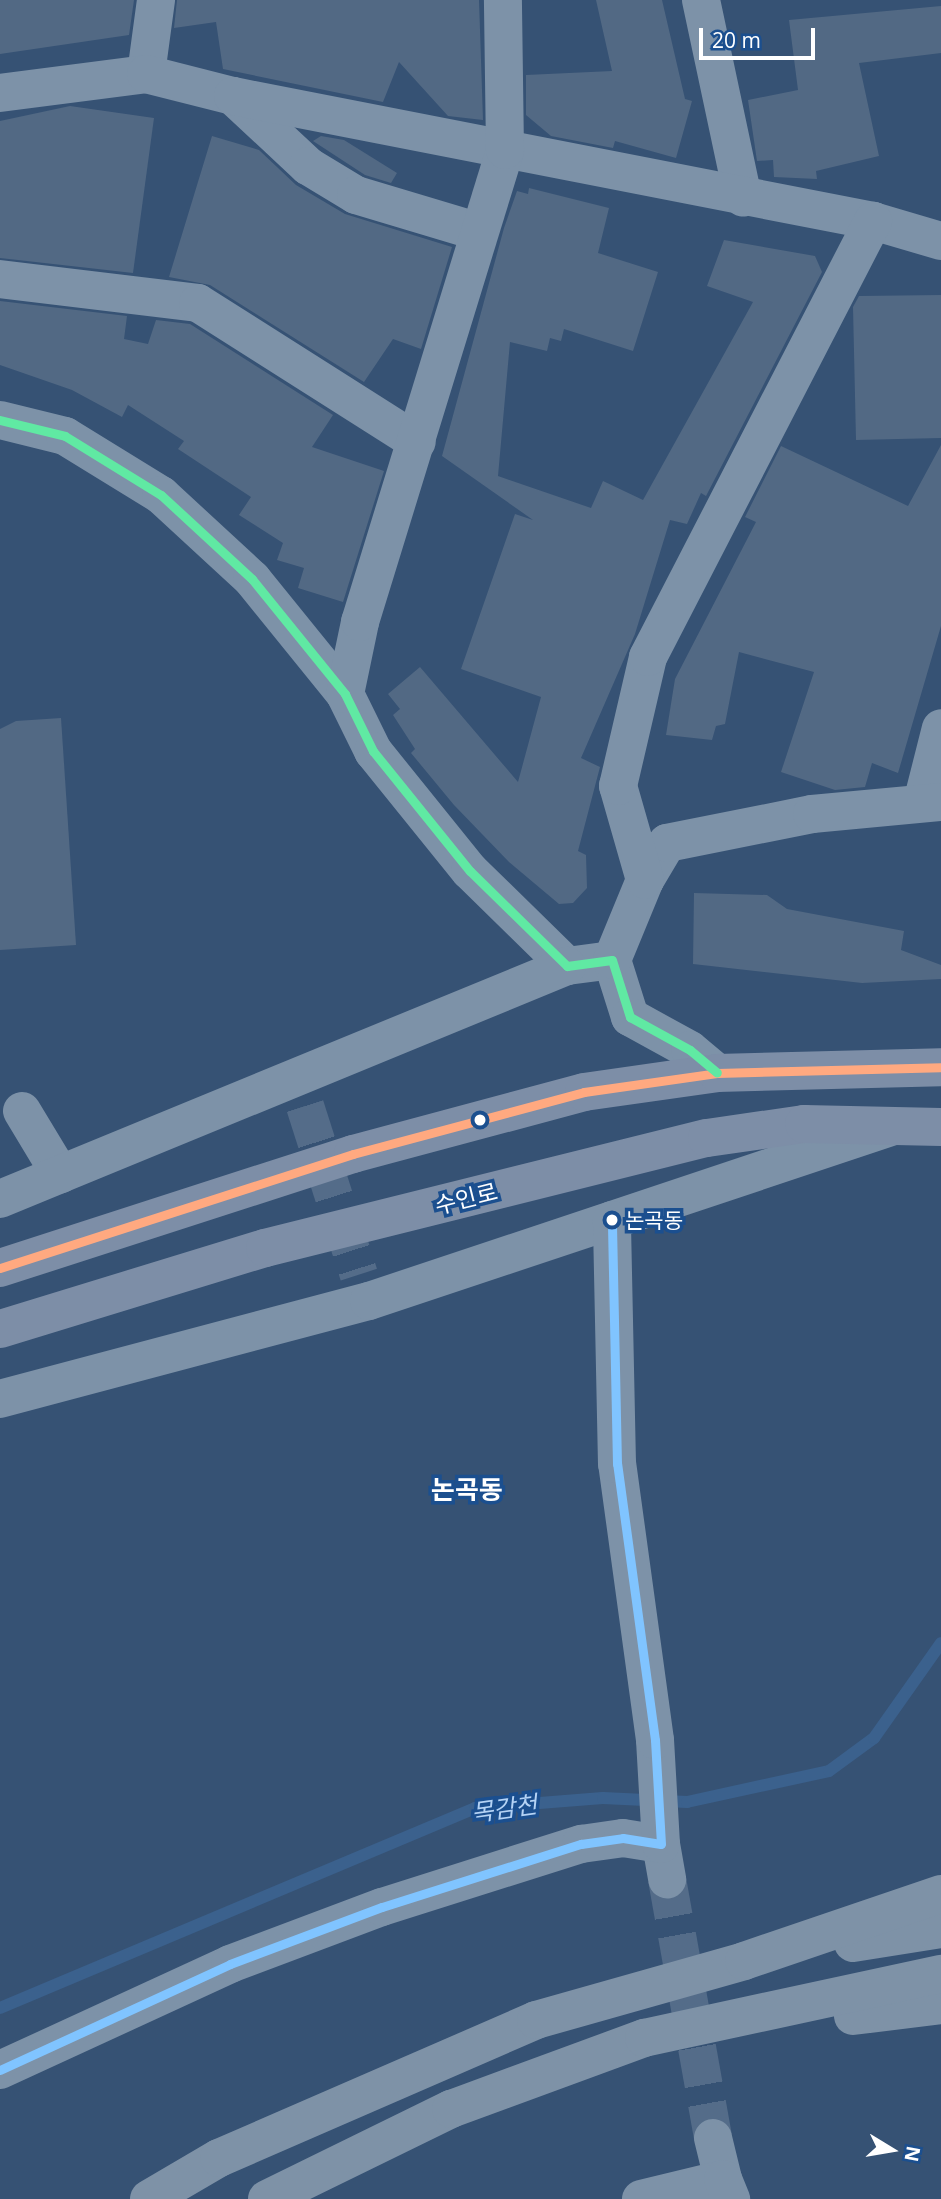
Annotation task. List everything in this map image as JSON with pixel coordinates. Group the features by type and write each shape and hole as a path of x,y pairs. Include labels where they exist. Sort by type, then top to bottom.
{"highway":[{"path":"149,2199 219,2158 536,2020 744,1961 941,1894"},
{"path":"744,1961 941,1928"},
{"path":"267,2199 452,2109 628,2043 941,1974"},
{"path":"628,2043 941,2005"}],"main road":[{"path":"0,1268 481,1119 584,1092 717,1073 941,1067"},
{"name":"수인로","path":"0,1329 265,1248 707,1138 804,1124 941,1127"}],"street":[{"path":"146,74 156,0"},
{"path":"345,694 360,622 505,150 503,0"},
{"path":"701,0 743,198"},
{"path":"0,93 146,74 233,96 873,222 941,241"},
{"path":"233,96 308,166 356,195 478,232"},
{"path":"645,880 618,786 648,657 873,222"},
{"path":"0,279 198,303 417,442"},
{"path":"0,420 65,436 161,495 252,579 345,694 373,751 470,871 567,966"},
{"path":"717,1073 690,1050 630,1017 612,960 645,880 667,843 932,801 941,727"},
{"path":"0,1199 60,1174 301,1093 567,966 612,960"},
{"path":"22,1111 60,1174"},
{"path":"0,1399 364,1288 612,1220 894,1126"},
{"path":"0,2070 230,1964 382,1907 581,1844 623,1838 663,1852 655,1747 617,1464 612,1220"},
{"path":"641,2199 727,2189 713,2138"}],"building":[{"path":"0,0 134,0 129,35 0,54"},
{"path":"177,0 479,0 483,120 448,116 399,62 383,102 223,69 216,22 174,28"},
{"path":"596,0 662,0 685,99 692,101 676,158 615,141 613,148 551,136 526,115 526,75 612,71"},
{"path":"941,6 941,53 859,63 879,156 816,171 817,179 774,177 773,160 757,161 748,100 798,90 789,20"},
{"path":"70,106 154,118 133,273 0,258 0,121"},
{"path":"212,136 259,150 296,185 345,214 452,247 421,349 393,339 364,382 210,285 169,277"},
{"path":"321,136 344,140 397,173 391,183 365,175 313,141"},
{"path":"529,188 609,208 598,253 658,272 633,351 564,329 561,341 550,338 547,351 510,342 498,476 591,508 603,481 643,500 753,302 707,286 724,240 815,256 822,272 706,496 701,493 687,524 670,520 635,634 581,758 600,767 578,851 586,855 587,888 573,903 559,904 509,862 454,805 411,753 415,749 393,715 400,709 388,694 420,667 518,782 541,697 461,669 515,514 533,520 442,456 504,228 517,191 528,194"},
{"path":"941,295 941,438 856,440 853,307 859,296"},
{"path":"0,301 127,316 124,339 148,344 156,320 190,324 333,415 312,447 384,471 343,602 298,588 304,568 277,560 283,543 239,515 251,497 178,449 184,441 128,405 122,417 72,390 0,365"},
{"path":"941,445 941,626 898,773 872,763 865,787 835,790 781,772 814,672 739,652 725,724 716,726 712,740 666,735 675,679 756,522 745,517 781,446 908,506"},
{"path":"61,718 76,945 0,950 0,729 16,721"},
{"path":"694,893 767,895 787,909 904,931 901,950 941,965 941,979 862,983 693,964"}],"waterway":[{"name":"목감천","path":"0,2008 475,1808 603,1798 687,1802 829,1771 874,1738 941,1643"}],"tunnel":[{"path":"305,1106 359,1275"},
{"path":"667,1879 713,2138"}],"transit line":[{"path":"0,420 65,436 161,495 252,579 345,694 373,751 470,871 567,966 612,960 630,1017 690,1050 717,1073"},
{"path":"0,1268 353,1154 584,1092 717,1073 941,1067"},
{"path":"0,2070 230,1964 382,1907 581,1844 623,1838 661,1844 655,1740 617,1464 612,1220"}],"place":[{"name":"논곡동","path":"612,1220"}],"district":[{"name":"논곡동","path":"467,1490"}]}
